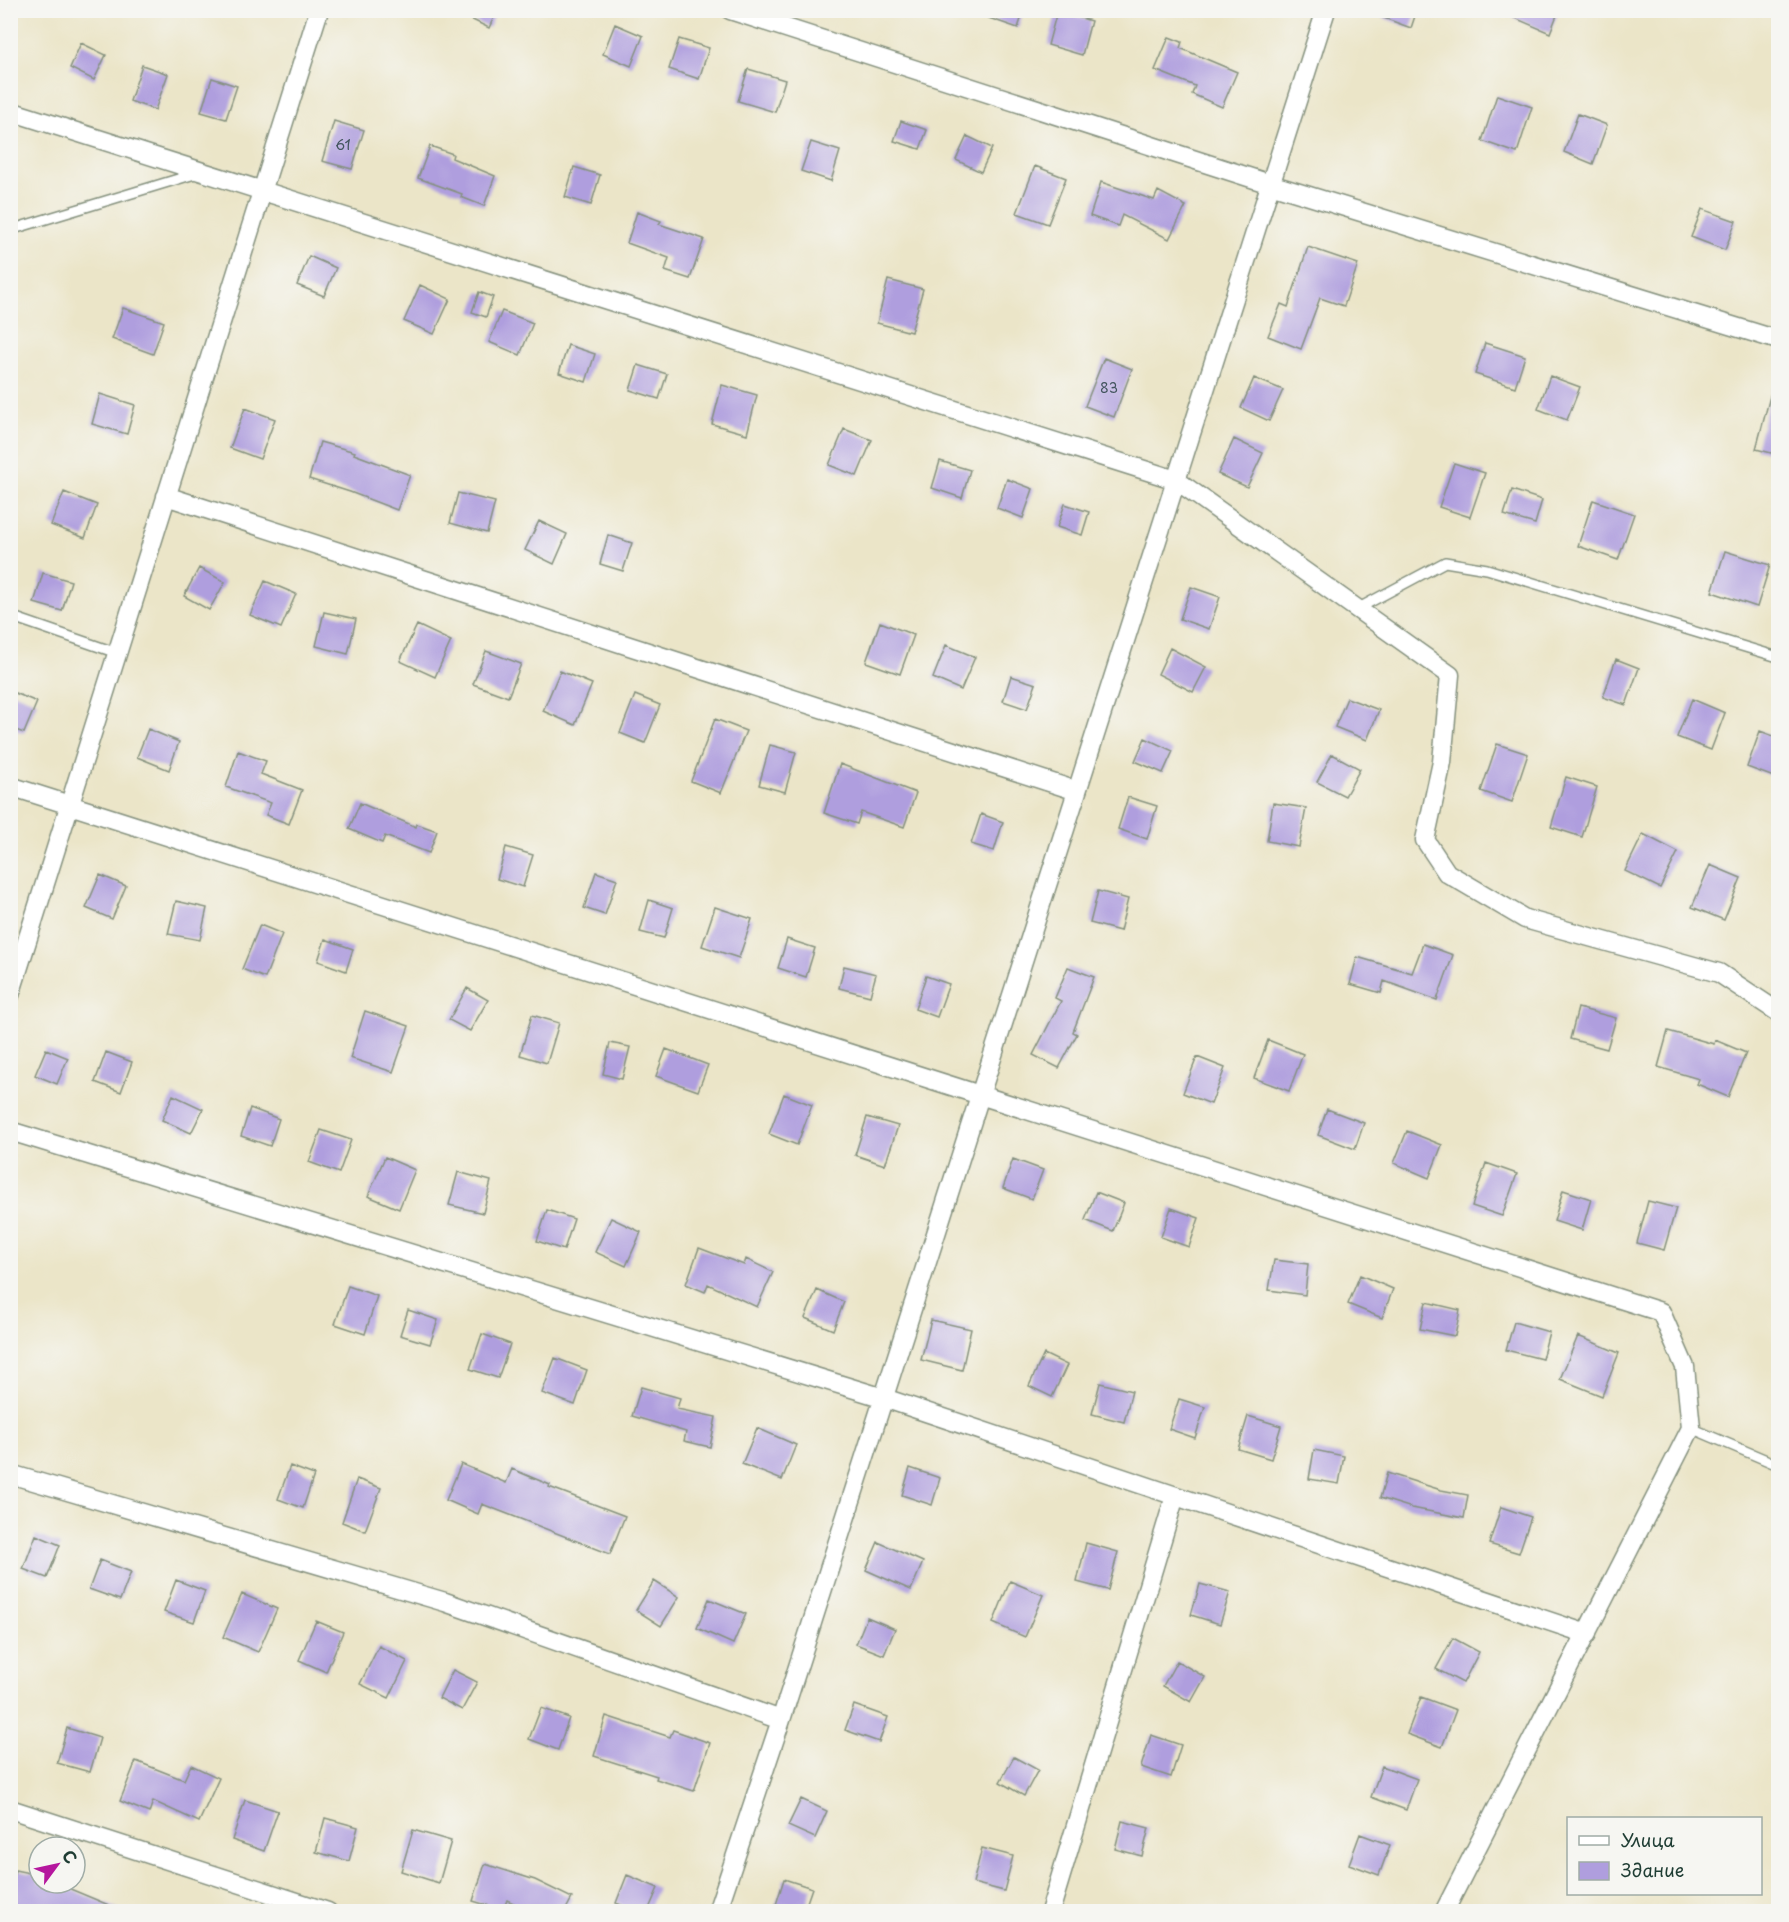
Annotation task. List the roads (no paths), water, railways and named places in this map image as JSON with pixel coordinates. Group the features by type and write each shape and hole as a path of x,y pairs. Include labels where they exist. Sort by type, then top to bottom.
{"street":[{"path":"10,995 319,10"},
{"path":"730,10 1270,184 1779,340"},
{"path":"717,1911 781,1720 1326,10"},
{"path":"10,111 1176,480 1450,675 1442,762 1425,840 1447,873 1525,919 1719,973 1779,1012"},
{"path":"166,496 1077,791"},
{"path":"10,786 1661,1312 1685,1367 1691,1428 1444,1911"},
{"path":"10,1131 884,1398 1587,1635"},
{"path":"10,1474 445,1602 781,1720"},
{"path":"1050,1911 1175,1496"},
{"path":"10,1809 328,1911"}],"lane":[{"path":"10,230 202,172"},
{"path":"1357,609 1445,562 1487,569 1779,657"},
{"path":"10,616 117,653"},
{"path":"1691,1428 1779,1465"}]}
